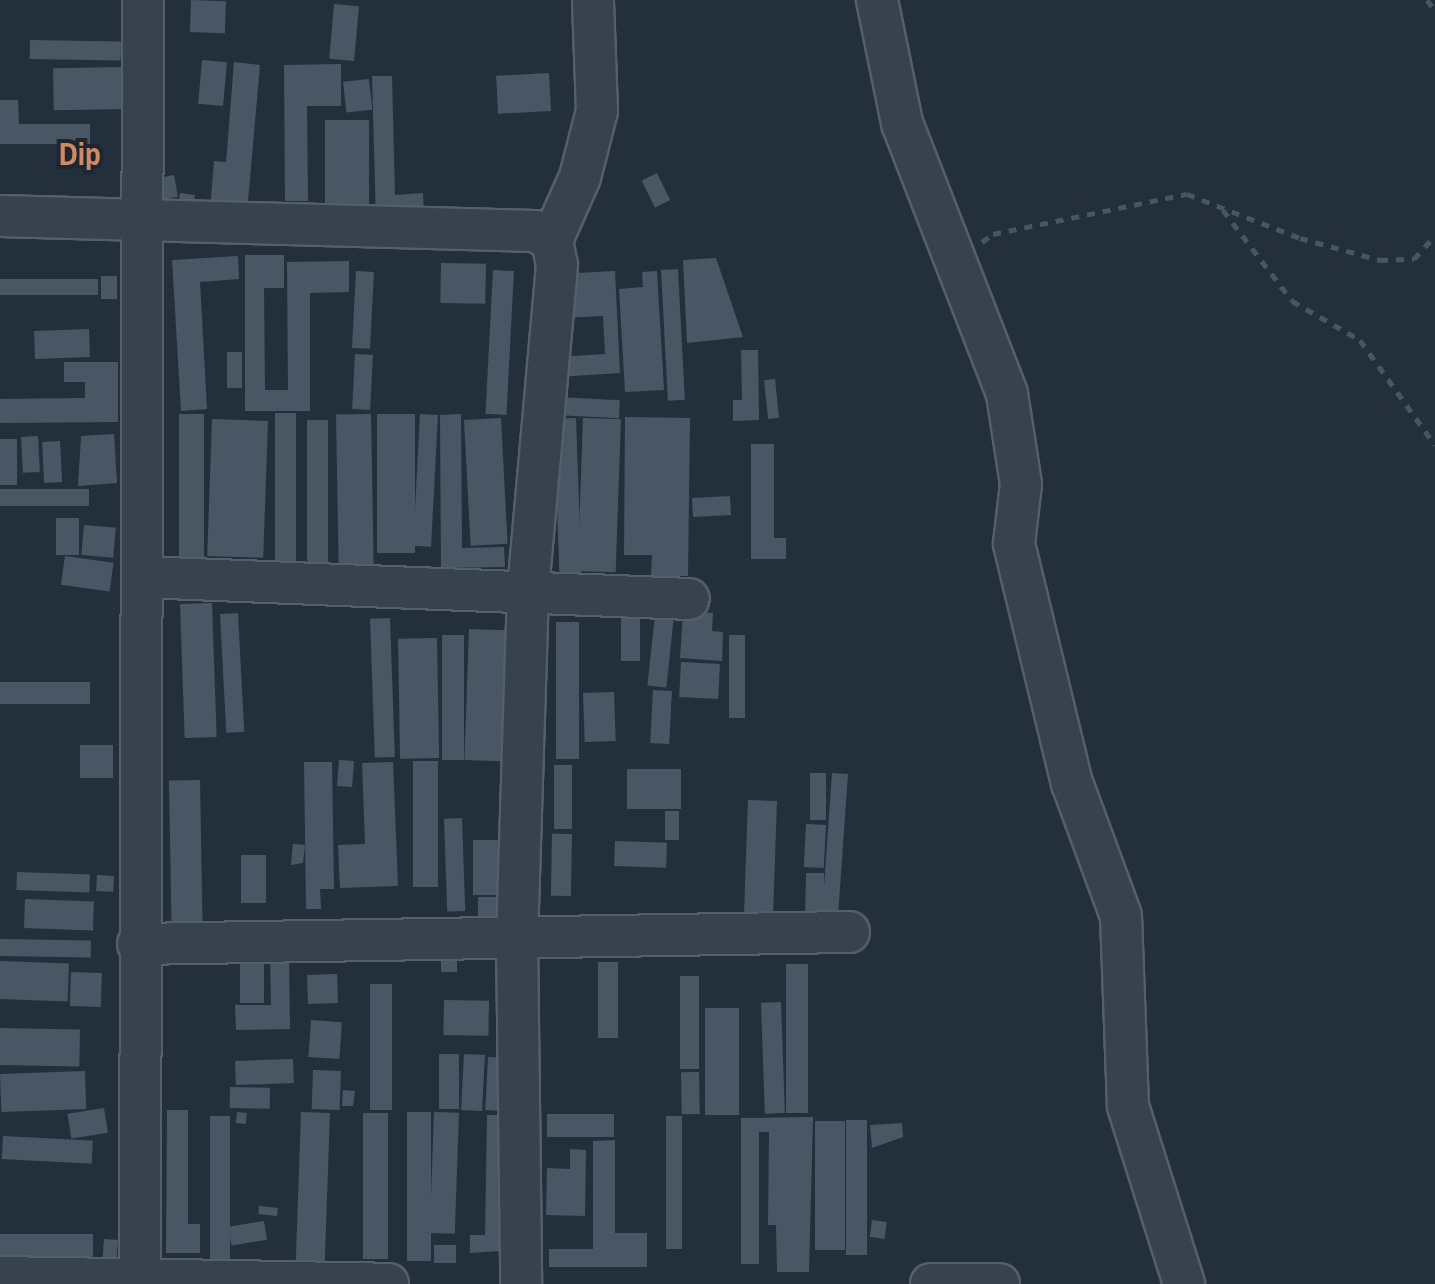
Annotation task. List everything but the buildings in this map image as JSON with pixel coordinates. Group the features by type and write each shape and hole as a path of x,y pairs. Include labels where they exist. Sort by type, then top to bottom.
{"street":[{"path":"141,1281 138,944 146,222 143,0"},
{"path":"520,1284 517,937 528,590 558,265 552,240 580,177 596,111 593,0"},
{"path":"877,0 902,123 1007,394 1021,484 1014,544 1072,783 1121,916 1128,1106 1184,1284"},
{"path":"0,216 536,231 552,240"},
{"path":"142,578 688,599"},
{"path":"138,944 850,932"},
{"path":"0,1277 388,1284"},
{"path":"931,1284 999,1284"}],"path":[{"path":"1428,0 1435,10"},
{"path":"956,260 993,234 1186,194 1380,260 1414,259 1435,236"},
{"path":"1221,208 1292,301 1360,340 1435,444"}],"district":[{"name":"Dip","path":"80,154"}]}
